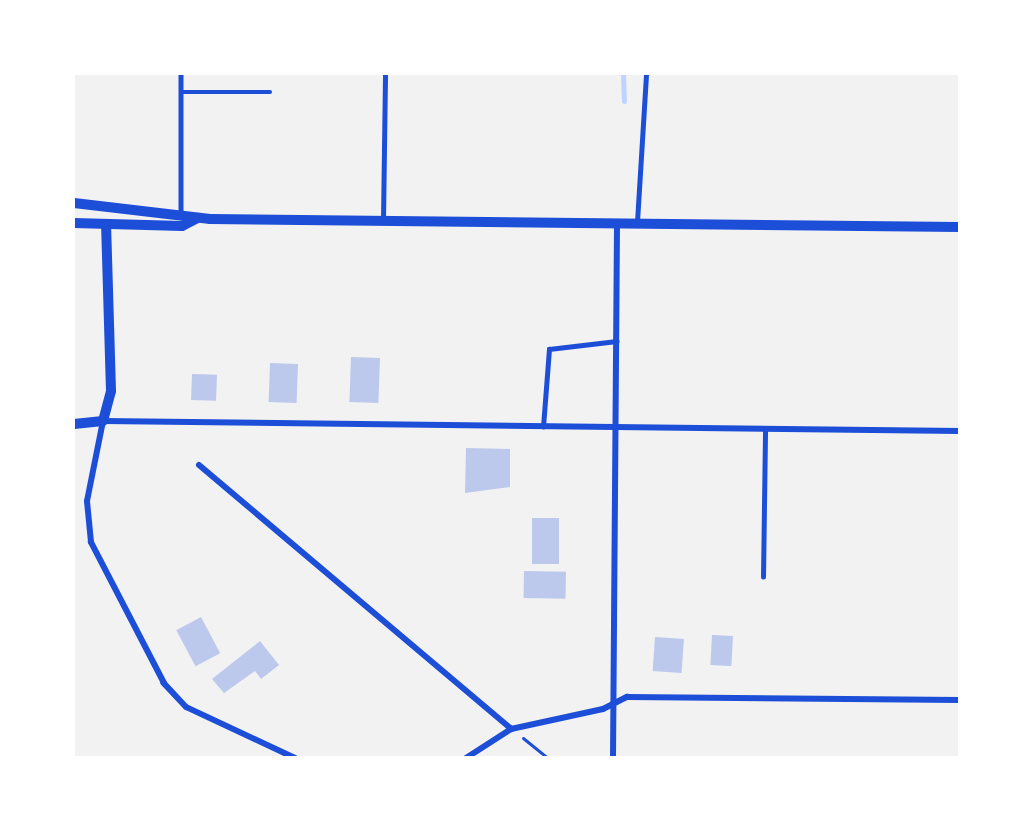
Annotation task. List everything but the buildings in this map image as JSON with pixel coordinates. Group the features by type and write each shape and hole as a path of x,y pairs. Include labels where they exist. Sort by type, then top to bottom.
{"street":[{"path":"74,203 181,212 198,218 383,223 960,227"},
{"path":"74,223 182,226 198,218"},
{"path":"105,225 111,391 87,501 91,542 164,683 186,707 295,758"},
{"path":"613,758 617,225"},
{"path":"74,424 103,421 616,429 960,431"},
{"path":"199,465 511,729"},
{"path":"466,758 511,729 613,704 627,697 960,700"}],"lane":[{"path":"181,74 182,226"},
{"path":"383,223 385,74"},
{"path":"637,224 646,74"},
{"path":"181,92 270,92"},
{"path":"543,427 549,349 617,341"},
{"path":"763,577 765,430"}],"path":[{"path":"511,729 548,758"}],"waterway":[{"path":"623,74 624,101"}]}
